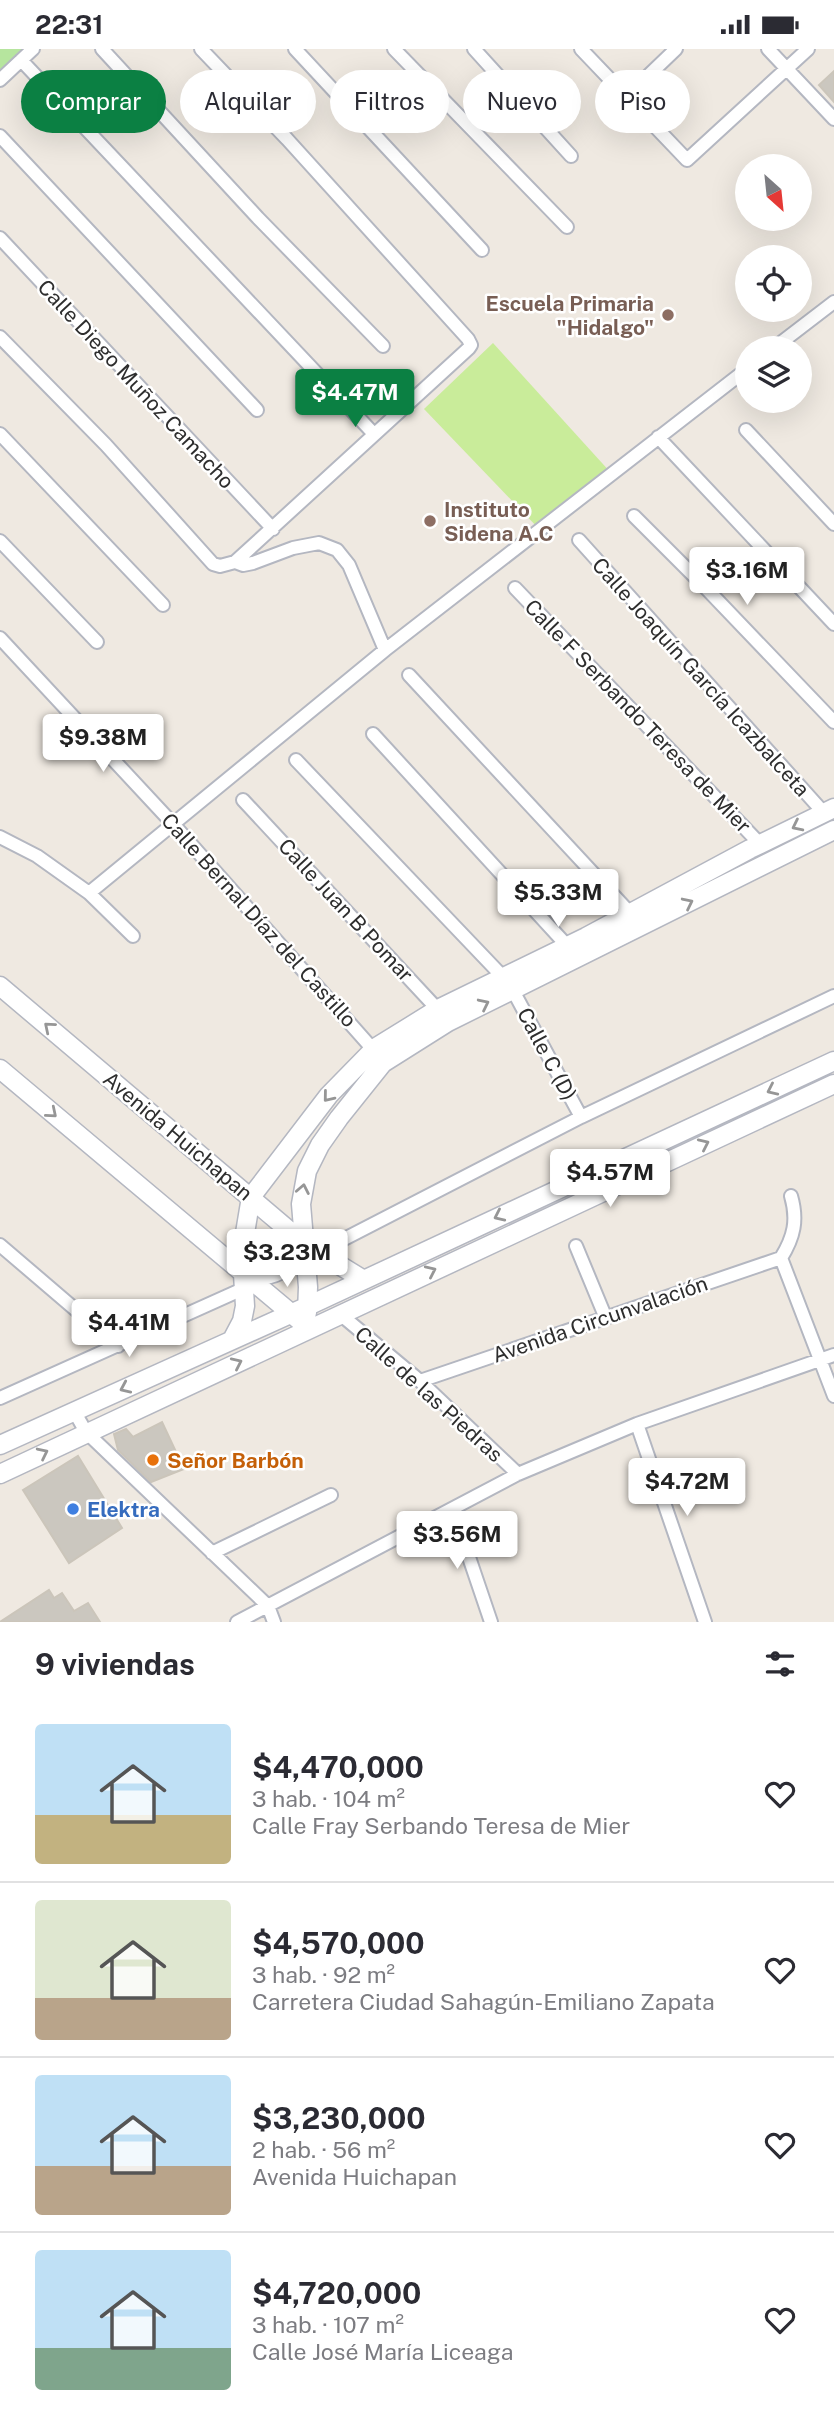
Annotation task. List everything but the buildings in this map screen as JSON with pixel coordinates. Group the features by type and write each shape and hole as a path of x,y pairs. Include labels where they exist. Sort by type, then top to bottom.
{"street":[{"path":"0,80 33,49"},
{"path":"102,49 258,218 383,346"},
{"path":"0,337 107,446 214,564 219,566 235,562 469,348 471,345 465,335 287,139 201,49"},
{"path":"295,49 482,250"},
{"path":"394,49 567,227"},
{"path":"474,49 571,156"},
{"path":"581,49 601,70"},
{"path":"654,70 676,49"},
{"path":"768,49 834,119"},
{"path":"661,133 687,160 808,49"},
{"path":"22,60 374,434"},
{"path":"0,135 257,410"},
{"name":"Calle Diego Muñoz Camacho","path":"0,238 272,529"},
{"path":"790,336 834,303"},
{"path":"89,894 385,650 735,378"},
{"path":"746,431 834,524"},
{"path":"0,434 163,605"},
{"path":"659,437 834,624"},
{"path":"634,516 834,722"},
{"name":"Calle Joaquín García Icazbalceta","path":"579,540 829,811"},
{"path":"0,541 97,642"},
{"path":"235,562 243,565 253,563 293,548 319,543 337,550 349,565 385,650"},
{"name":"Calle F Serbando Teresa de Mier","path":"515,588 760,845"},
{"name":"Calle Bernal Díaz del Castillo","path":"0,638 174,825 379,1055"},
{"path":"409,675 630,913"},
{"path":"373,734 573,952"},
{"path":"296,760 508,983"},
{"name":"Calle Juan B Pomar","path":"243,800 443,1015"},
{"path":"573,952 630,913 829,811"},
{"path":"232,1340 242,1321 249,1284 245,1233 251,1197 329,1095 379,1055 443,1015 834,830"},
{"path":"0,837 37,856 89,894 133,936"},
{"name":"Calle C (D)","path":"508,983 581,1118"},
{"name":"Avenida Huichapan","path":"0,986 316,1252 356,1276"},
{"path":"0,1398 249,1284 253,1276 268,1275 281,1270 294,1261 581,1118 834,996"},
{"path":"0,1474 286,1339 299,1315 316,1252 301,1204 307,1171 320,1145 379,1055"},
{"path":"0,1445 232,1340 299,1315 356,1276 834,1061"},
{"path":"0,1069 249,1284 299,1315 340,1314 834,1084"},
{"path":"791,1196 796,1221 789,1245 781,1258 834,1396"},
{"path":"0,1245 118,1346"},
{"path":"576,1246 605,1316"},
{"name":"Avenida Circunvalación","path":"419,1381 781,1258"},
{"name":"Calle de las Piedras","path":"340,1314 419,1381 518,1474"},
{"path":"237,1622 518,1474 637,1425 834,1355"},
{"path":"74,1411 86,1433 268,1606 274,1622"},
{"path":"637,1425 705,1622"},
{"path":"212,1553 331,1495"},
{"path":"453,1510 491,1622"}],"green space":[{"path":"0,49 30,49 0,77"},
{"path":"493,343 612,474 541,531 424,409"}],"place":[{"name":"Escuela Primaria \"Hidalgo\"","path":"668,315"},
{"name":"Instituto Sidena A.C","path":"430,521"},
{"name":"Señor Barbón","path":"153,1460"},
{"name":"Elektra","path":"73,1509"}]}
